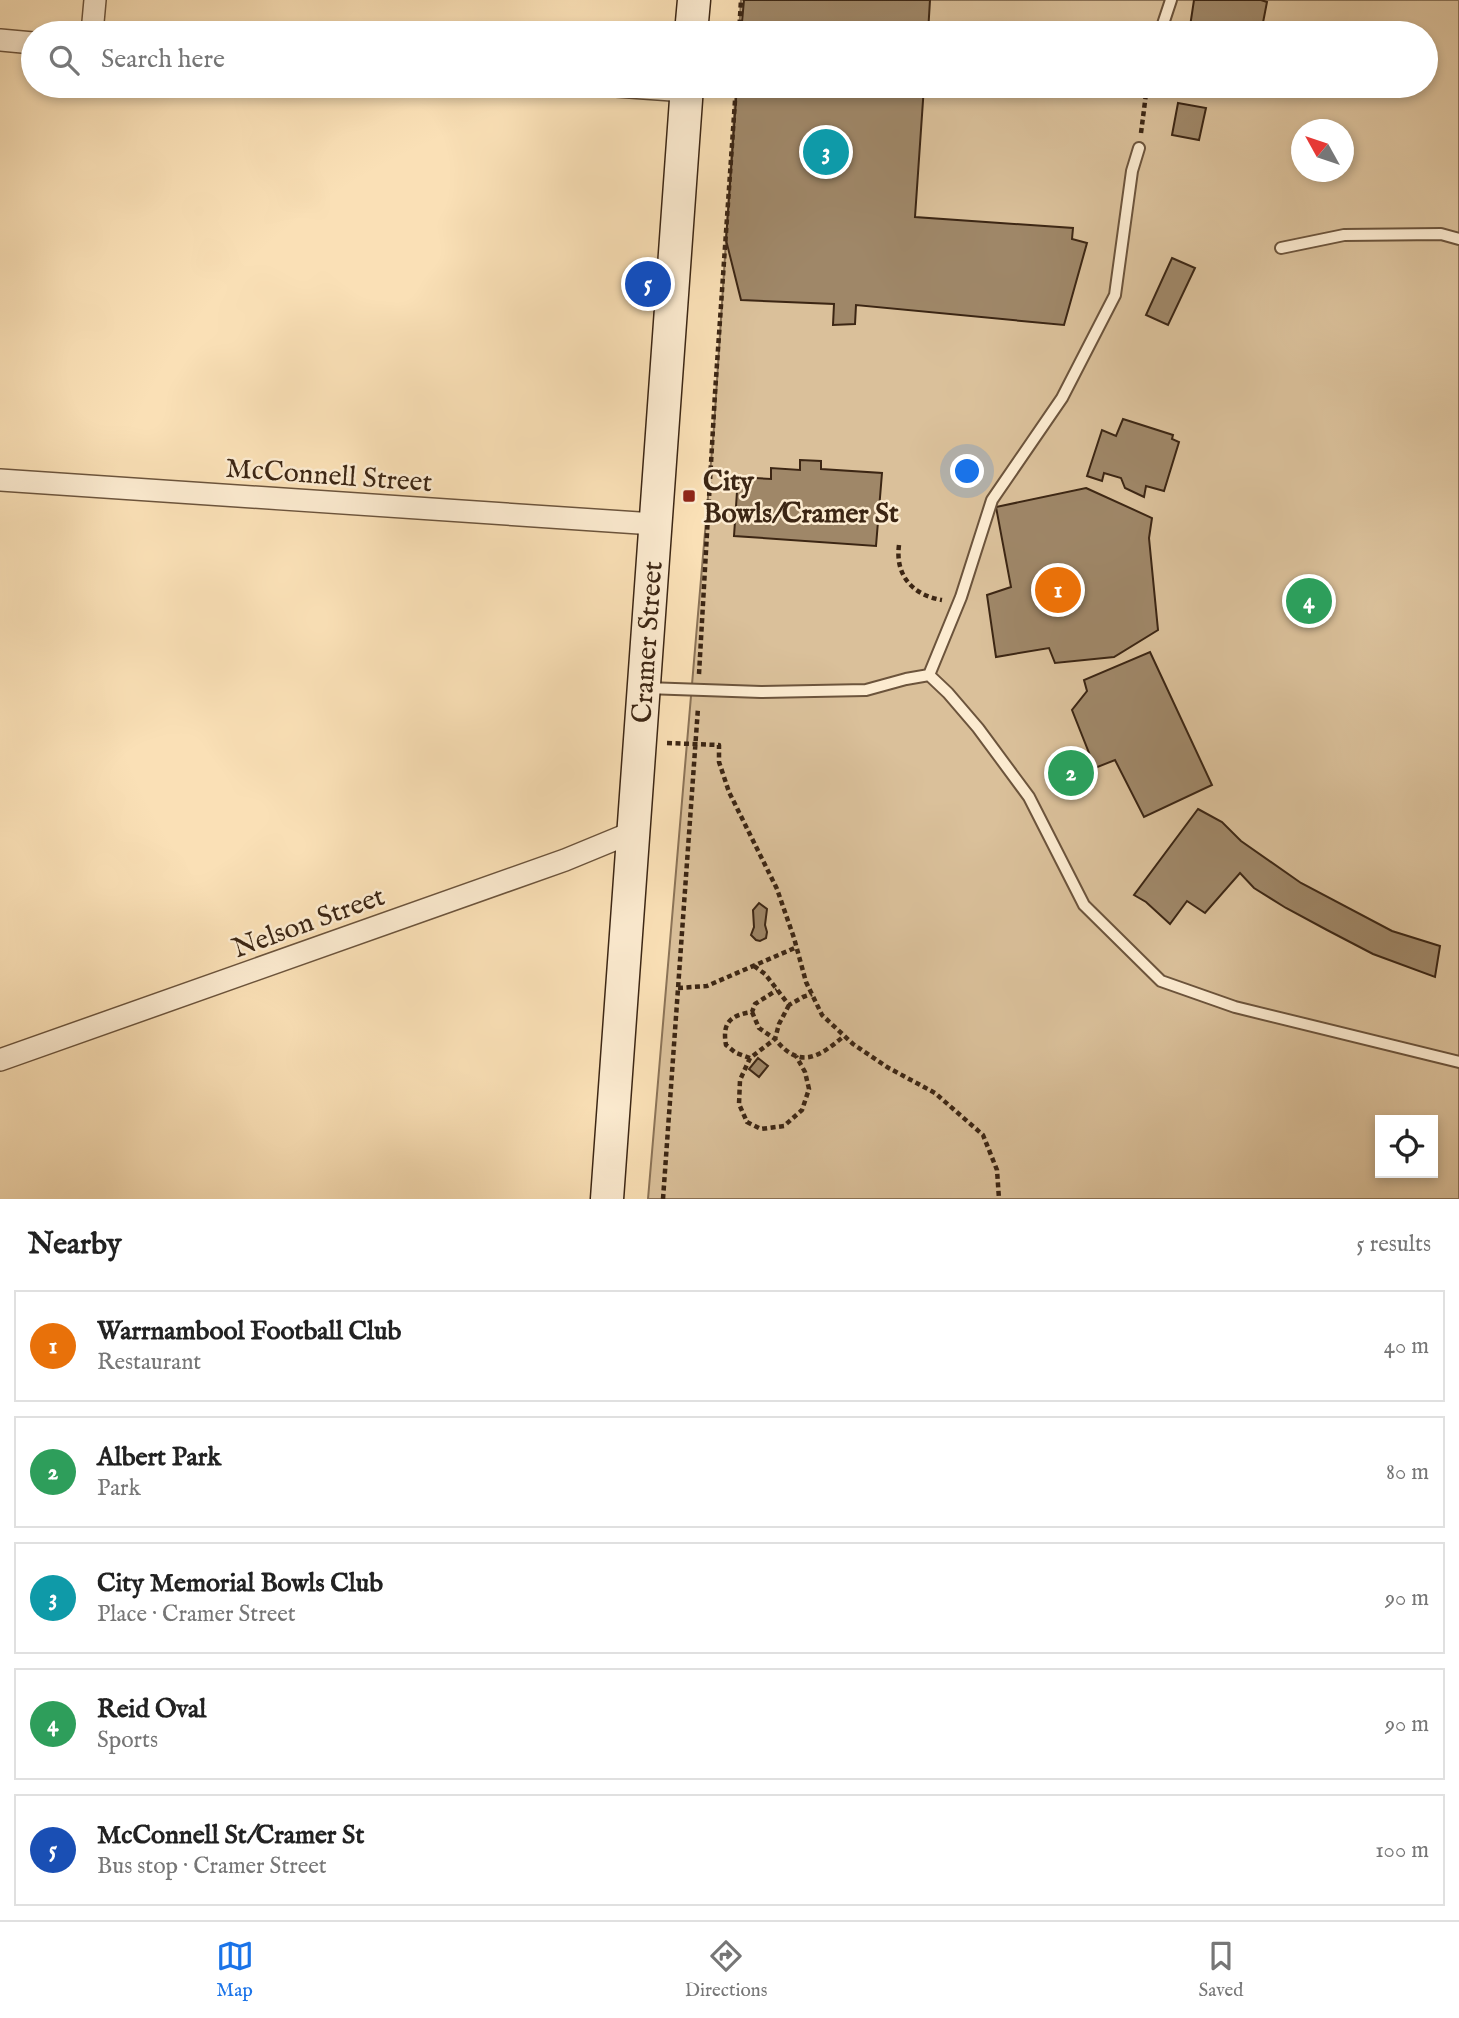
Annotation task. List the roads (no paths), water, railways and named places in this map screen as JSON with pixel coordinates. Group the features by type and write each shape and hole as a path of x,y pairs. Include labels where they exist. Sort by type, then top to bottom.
{"street":[{"path":"93,21 94,0"},
{"path":"692,21 694,0"},
{"path":"0,40 21,42"},
{"name":"Cramer Street","path":"607,1199 686,98"},
{"name":"McConnell Street","path":"0,480 654,524"},
{"name":"Nelson Street","path":"0,1060 538,869 634,832"}],"lane":[{"path":"1164,21 1171,0"},
{"path":"929,675 959,602 992,500 1062,398 1115,295 1132,171 1139,148"},
{"path":"1281,248 1344,235 1441,234 1459,239"},
{"path":"643,688 761,692 866,690 929,675"},
{"path":"929,675 978,728 1028,797 1084,905 1161,981 1235,1007 1459,1062"}],"place":[{"name":"City Memorial Bowls Club","path":"826,152"},
{"name":"McConnell St/Cramer St","path":"648,284"},
{"name":"City Bowls/Cramer St","path":"689,496"},
{"name":"Warrnambool Football Club","path":"1058,590"},
{"name":"Reid Oval","path":"1309,601"},
{"name":"Albert Park","path":"1071,773"}]}
